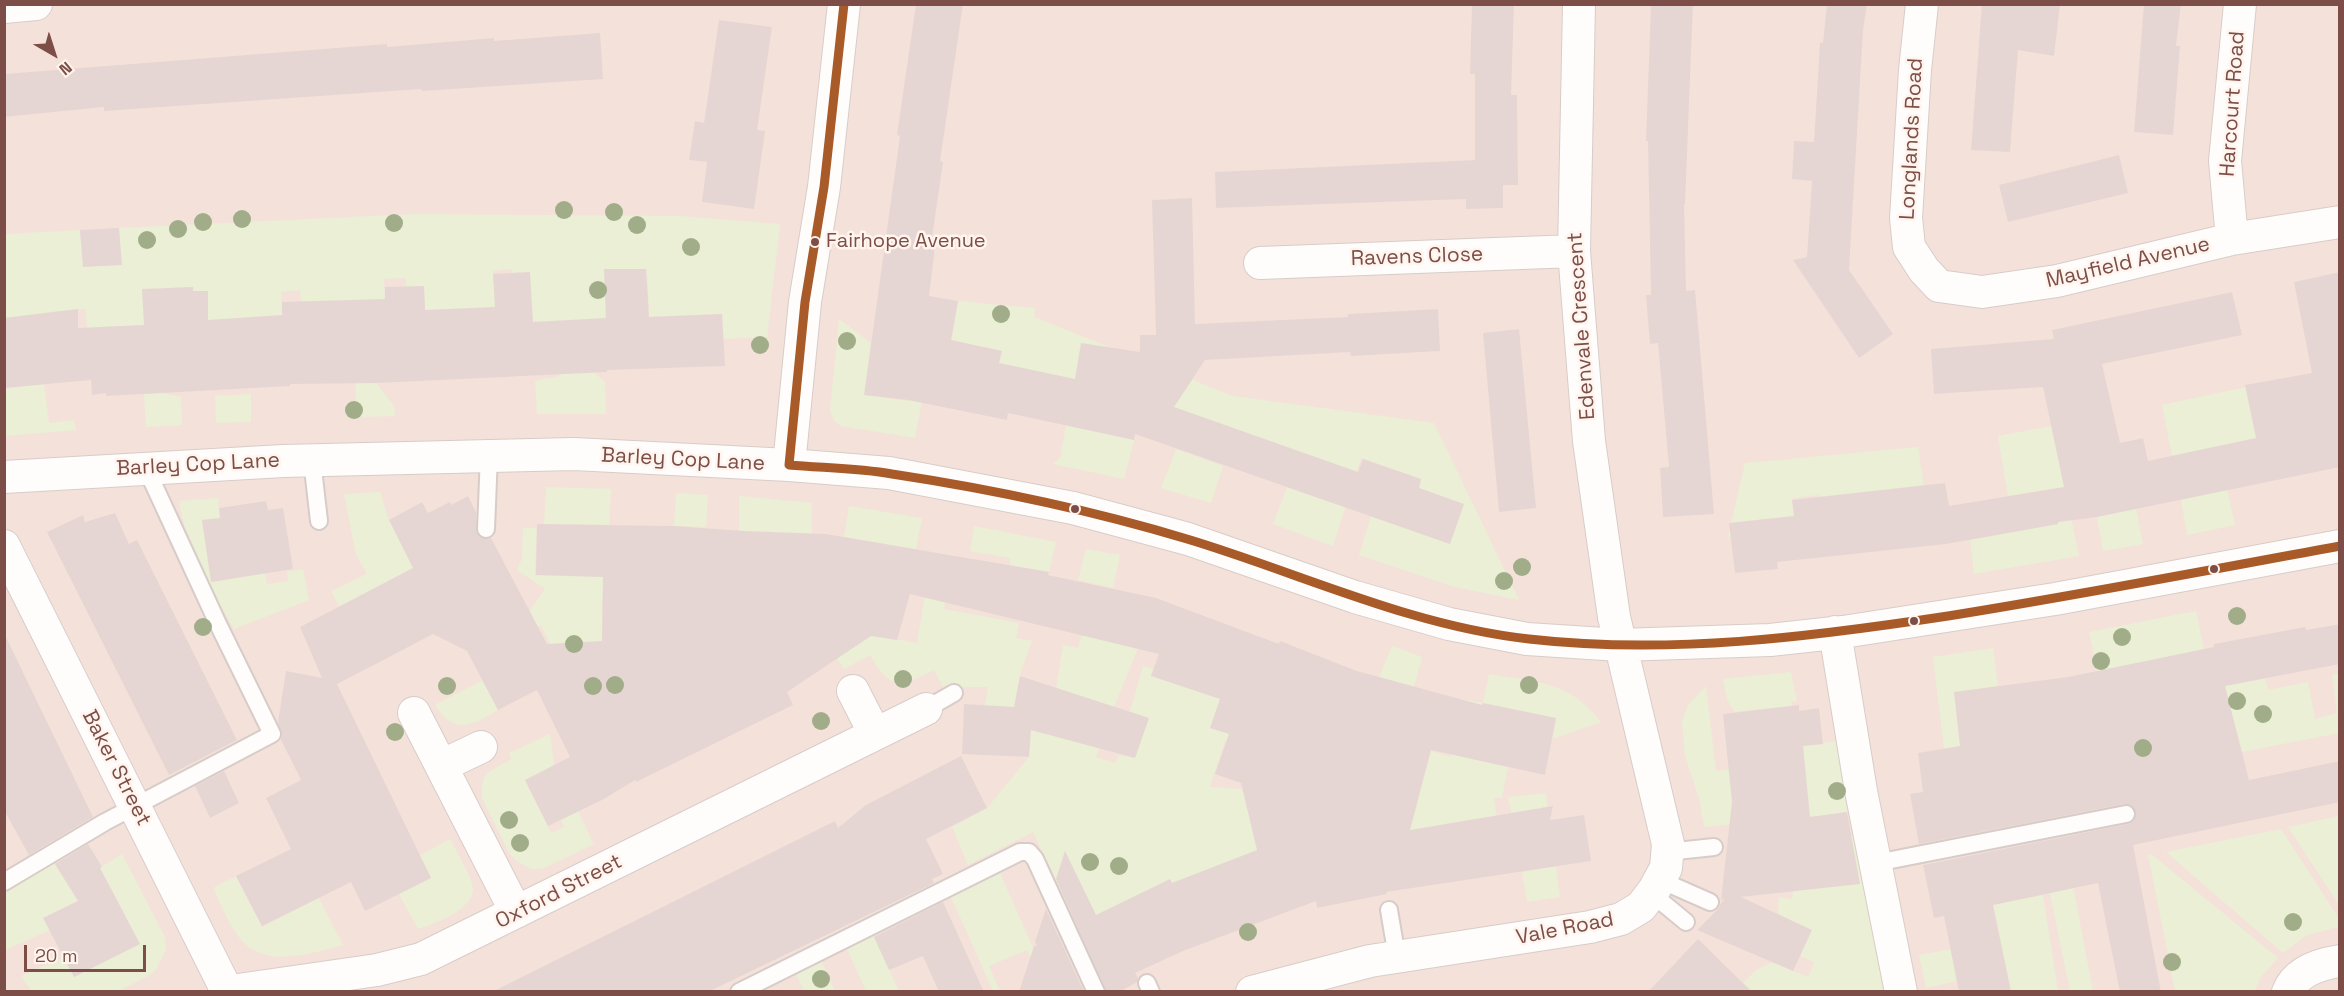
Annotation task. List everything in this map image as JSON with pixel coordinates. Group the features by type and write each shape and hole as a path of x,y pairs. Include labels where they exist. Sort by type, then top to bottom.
{"street":[{"path":"4,7 36,4"},
{"path":"789,465 805,302 824,187 844,4"},
{"name":"Edenvale Crescent","path":"1579,4 1574,251 1589,441 1620,645"},
{"name":"Longlands Road","path":"1922,4 1915,69 1906,218 1909,247 1924,270"},
{"name":"Harcourt Road","path":"2232,239 2225,161 2240,4"},
{"name":"Mayfield Avenue","path":"1924,270 1940,286 1982,292 2057,281 2232,239 2340,222"},
{"name":"Ravens Close","path":"1260,262 1574,251"},
{"name":"Barley Cop Lane","path":"4,477 312,460 574,454 789,465 889,473 1073,508 1188,539 1355,597 1449,624 1527,639 1620,645 1770,640 1835,632 2055,599 2340,546"},
{"name":"Baker Street","path":"4,546 225,991"},
{"path":"1835,632 1901,992"},
{"path":"1620,645 1668,844 1660,876"},
{"path":"853,691 875,734"},
{"name":"Oxford Street","path":"225,991 377,970 421,959 926,709"},
{"path":"414,713 516,912"},
{"path":"441,766 481,747"},
{"name":"Vale Road","path":"1252,992 1370,961 1581,928 1617,920 1641,907 1660,876"},
{"path":"2288,992 2290,986 2303,973 2320,964 2340,961"}],"lane":[{"path":"486,529 489,455"},
{"path":"312,460 319,521"},
{"path":"4,882 135,806 272,734 146,468"},
{"path":"926,709 954,693"},
{"path":"1876,863 2126,814"},
{"path":"1660,876 1714,847"},
{"path":"739,992 1020,852 1029,852 1035,859 1096,992"},
{"path":"1660,876 1710,902"},
{"path":"1660,876 1686,922"},
{"path":"1389,910 1397,957"}],"shaded area":[{"path":"5,5 2339,5 2339,991 5,992"}],"green space":[{"path":"414,214 680,216 780,224 767,337 723,339 722,314 647,317 649,308 647,274 625,274 606,310 605,319 530,322 530,272 512,273 511,269 493,271 496,309 425,318 424,287 406,287 406,278 384,279 386,330 332,332 331,301 301,301 300,290 281,292 282,316 195,334 193,287 169,288 144,322 144,341 140,325 103,327 89,344 85,309 49,312 50,328 5,318 5,234 80,230 83,267 121,264 119,228"},
{"path":"958,301 1035,308 1034,317 1233,396 1434,423 1519,600 1455,587 1359,555 1371,516 1450,544 1463,504 1419,488 1421,479 1361,458 1333,546 1273,524 1287,487 1329,502 1342,467 999,363 1002,351 985,347 983,360 943,352 952,339"},
{"path":"839,319 871,343 865,395 908,401 915,349 923,396 915,438 841,426 834,421 830,411"},
{"path":"593,372 605,382 606,414 537,414 535,382 556,377 562,373"},
{"path":"378,382 394,406 395,416 357,417 355,383"},
{"path":"44,384 49,423 74,420 76,430 5,436 4,389"},
{"path":"2246,387 2266,436 2172,456 2162,405"},
{"path":"162,393 181,397 182,425 146,427 144,394"},
{"path":"251,394 251,422 216,423 215,396"},
{"path":"1066,425 1134,440 1124,479 1053,464 1060,458"},
{"path":"2052,426 2079,556 1974,574 1970,540 2058,524 2051,489 2008,496 1998,436"},
{"path":"1918,447 1924,488 1821,513 1819,495 1792,498 1794,516 1749,521 1750,534 1728,537 1745,463"},
{"path":"1176,449 1223,466 1211,503 1161,488"},
{"path":"546,487 611,489 609,525 544,524"},
{"path":"2227,489 2235,525 2187,535 2181,499"},
{"path":"380,492 389,520 421,583 346,620 331,591 367,574 356,555 344,494"},
{"path":"676,493 708,495 706,527 674,526"},
{"path":"739,496 812,503 812,535 739,531"},
{"path":"218,498 220,518 202,521 212,582 233,579 232,570 263,565 267,584 288,581 287,572 303,569 309,600 234,629 187,535 179,501"},
{"path":"849,506 922,518 916,549 844,537"},
{"path":"2136,508 2143,544 2103,551 2097,517"},
{"path":"974,526 1056,542 1049,572 1010,565 1010,558 970,551"},
{"path":"523,528 537,528 535,575 608,577 602,599 602,616 616,652 550,644 541,625 531,631 529,612 545,589 517,570 522,558"},
{"path":"1086,549 1120,555 1113,588 1078,580"},
{"path":"932,552 954,555 944,609 1019,623 1016,638 1032,641 1021,671 1015,702 1029,730 1046,734 1063,645 1078,648 1082,635 1138,648 1096,757 1115,763 1119,755 1134,758 1129,716 1143,666 1223,691 1210,728 1227,733 1239,701 1244,747 1225,741 1210,787 1261,790 1259,851 1086,943 1033,832 968,865 952,827 987,808 1029,757 1030,736 982,720 988,687 943,687 934,670 913,680 897,682 884,675 870,655 844,669 817,629 897,613 893,639 917,643"},
{"path":"2196,611 2212,689 2265,678 2268,690 2308,682 2315,719 2337,713 2332,675 2339,673 2339,733 2226,755 2097,671 2089,632"},
{"path":"1392,646 1422,657 1414,687 1379,677"},
{"path":"1993,648 1998,686 1954,692 1959,735 2050,770 1944,749 1933,657"},
{"path":"1791,672 1797,702 1791,701 1792,706 1734,712 1727,699 1723,679"},
{"path":"1489,674 1538,682 1564,691 1589,708 1601,722 1552,739 1556,719 1483,704 1471,759 1508,767 1502,798 1494,798 1498,827 1477,819 1445,824 1398,843 1431,751 1451,757 1466,700 1483,703"},
{"path":"483,680 498,710 480,720 464,725 457,724 442,715 435,705"},
{"path":"1706,686 1716,771 1804,761 1803,746 1837,741 1850,812 1795,819 1798,843 1853,836 1889,991 1752,991 1743,983 1756,970 1773,962 1808,977 1814,962 1800,956 1778,913 1779,897 1792,899 1795,880 1739,824 1704,827 1700,802 1685,756 1682,722 1688,705"},
{"path":"550,734 554,765 525,781 551,833 564,827 561,820 578,811 594,844 542,869 531,869 515,860 508,851 481,796 483,781 487,773 511,759 509,753"},
{"path":"1546,793 1549,821 1514,826 1508,797"},
{"path":"2340,816 2339,905 2288,827"},
{"path":"2281,829 2340,920 2339,927 2307,935 2283,953 2166,852"},
{"path":"450,839 470,879 473,890 471,897 466,904 451,915 418,929 399,894 431,878 420,855"},
{"path":"2065,844 2093,991 2070,991 2050,894 2054,892 2046,848"},
{"path":"122,854 165,937 166,949 156,970 118,991 31,991 21,976 64,957 74,977 139,943 109,884 44,918 50,930 5,950 5,894 54,862 70,886"},
{"path":"2148,854 2151,854 2278,958 2261,977 2255,991 2175,991"},
{"path":"1556,866 1560,897 1527,902 1522,872"},
{"path":"1000,873 1045,975 1040,978 1027,950 989,966 1000,991 993,991 951,897"},
{"path":"236,876 262,927 319,898 343,945 286,957 258,952 246,945 233,928 213,888"},
{"path":"2043,895 2058,991 2011,991 1993,905"},
{"path":"874,935 899,991 866,991 847,949"},
{"path":"1951,949 1957,981 1926,988 1919,955"},
{"path":"822,962 835,991 804,991 796,974"}],"building":[{"path":"916,4 963,4 940,161 943,162 931,245 935,246 929,296 958,301 951,340 1002,351 999,363 1075,379 1081,343 1140,352 1140,335 1156,335 1152,200 1192,198 1195,324 1348,317 1348,314 1438,309 1440,351 1351,356 1350,352 1205,360 1174,407 1358,472 1363,459 1421,479 1419,488 1464,504 1450,544 1135,434 1134,440 1008,413 1007,420 908,400 864,395"},
{"path":"1472,4 1514,4 1511,95 1517,95 1518,185 1503,185 1503,208 1466,209 1466,199 1216,208 1215,172 1475,160 1475,74 1470,74"},
{"path":"1651,4 1693,4 1684,204 1686,291 1695,290 1714,514 1663,517 1660,468 1669,467 1658,343 1650,344 1646,295 1651,295 1648,141 1646,141"},
{"path":"1827,4 1867,4 1863,30 1849,270 1893,334 1859,358 1793,260 1807,257 1812,181 1792,179 1794,141 1814,142 1820,43 1823,43"},
{"path":"1982,4 2060,4 2054,56 2018,50 2010,152 1971,150"},
{"path":"2144,4 2181,4 2176,46 2180,46 2173,135 2134,132"},
{"path":"719,20 772,27 757,130 765,131 754,209 702,202 707,162 689,160 695,121 704,123"},
{"path":"600,33 603,79 104,111 104,107 4,117 4,74 387,44 387,47 494,38 494,41"},
{"path":"2119,155 2128,193 2008,222 1999,185"},
{"path":"119,228 122,265 83,267 80,230"},
{"path":"604,269 646,269 649,317 722,314 725,366 378,383 290,384 290,386 106,396 106,393 92,395 91,380 4,388 4,318 78,309 78,328 144,325 142,289 193,287 193,291 208,291 208,320 282,315 282,302 385,299 385,287 424,286 425,310 495,307 493,274 530,272 533,322 606,318"},
{"path":"2340,272 2340,467 2097,517 2058,522 2058,524 1946,544 1777,562 1778,569 1735,573 1729,523 1794,516 1792,500 1945,483 1949,506 2064,487 2043,387 1934,394 1931,349 2054,339 2052,330 2232,292 2242,335 2102,364 2120,443 2143,438 2148,461 2256,438 2245,385 2312,373 2294,282"},
{"path":"1519,329 1536,508 1499,512 1483,333"},
{"path":"468,496 476,512 477,534 485,539 491,538 547,644 602,641 603,577 536,575 537,524 674,526 826,534 1049,572 1048,575 1156,598 1279,644 1280,641 1357,671 1482,705 1483,703 1556,718 1545,775 1431,750 1410,830 1553,806 1550,820 1584,815 1591,861 1386,892 1387,894 1317,908 1316,901 1183,951 1135,973 1138,978 1137,982 1119,992 1106,992 1056,879 1065,851 1096,915 1170,879 1172,883 1257,850 1241,783 1215,774 1229,734 1210,728 1220,699 1151,676 1159,654 910,594 897,640 871,636 787,692 793,705 636,782 635,780 604,799 548,826 525,780 570,757 537,690 498,710 467,651 433,634 337,684 431,878 365,911 351,882 262,926 236,876 291,849 266,798 301,780 281,740 282,734 278,722 286,671 322,678 300,627 413,568 389,520 422,502 428,513"},
{"path":"266,501 268,510 283,508 293,569 211,582 202,520 220,518 219,508"},
{"path":"115,513 129,544 137,540 237,740 169,775 47,532 83,515 85,522"},
{"path":"2340,624 2340,664 2225,686 2249,780 2340,761 2340,802 2133,845 2161,992 2120,992 2098,883 1993,905 2011,992 1959,992 1944,916 1934,918 1923,865 2128,824 2133,821 2136,813 2133,807 2124,804 1919,844 1910,794 1923,792 1918,753 1960,746 1954,692 2068,677 2214,647 2214,644 2305,627 2306,630"},
{"path":"4,633 93,817 29,855 4,810"},
{"path":"1020,676 1149,718 1135,758 1031,730 1029,757 962,754 964,704 1014,707"},
{"path":"1799,705 1799,711 1819,708 1823,744 1803,746 1810,817 1847,812 1860,884 1741,897 1812,930 1793,971 1697,930 1717,910 1724,899 1721,900 1732,802 1723,714"},
{"path":"961,756 987,808 926,839 943,874 932,879 934,883 708,992 492,992 835,821 838,828 866,805"},
{"path":"224,771 239,803 210,818 195,786"},
{"path":"88,844 102,867 100,868 140,944 74,977 43,918 78,901 55,864"},
{"path":"943,902 984,992 939,992 923,956 889,970 874,937"},
{"path":"1046,909 1084,992 1019,992 1034,946 1037,945 1035,942"},
{"path":"1698,939 1752,992 1648,992"}],"transit line":[{"path":"844,4 824,187 805,302 789,465 879,472 1041,501 1187,539 1398,611 1441,623 1529,639 1582,643 1687,644 1844,631 2046,600 2340,546"}],"place":[{"name":"Fairhope Avenue","path":"815,242"}]}
